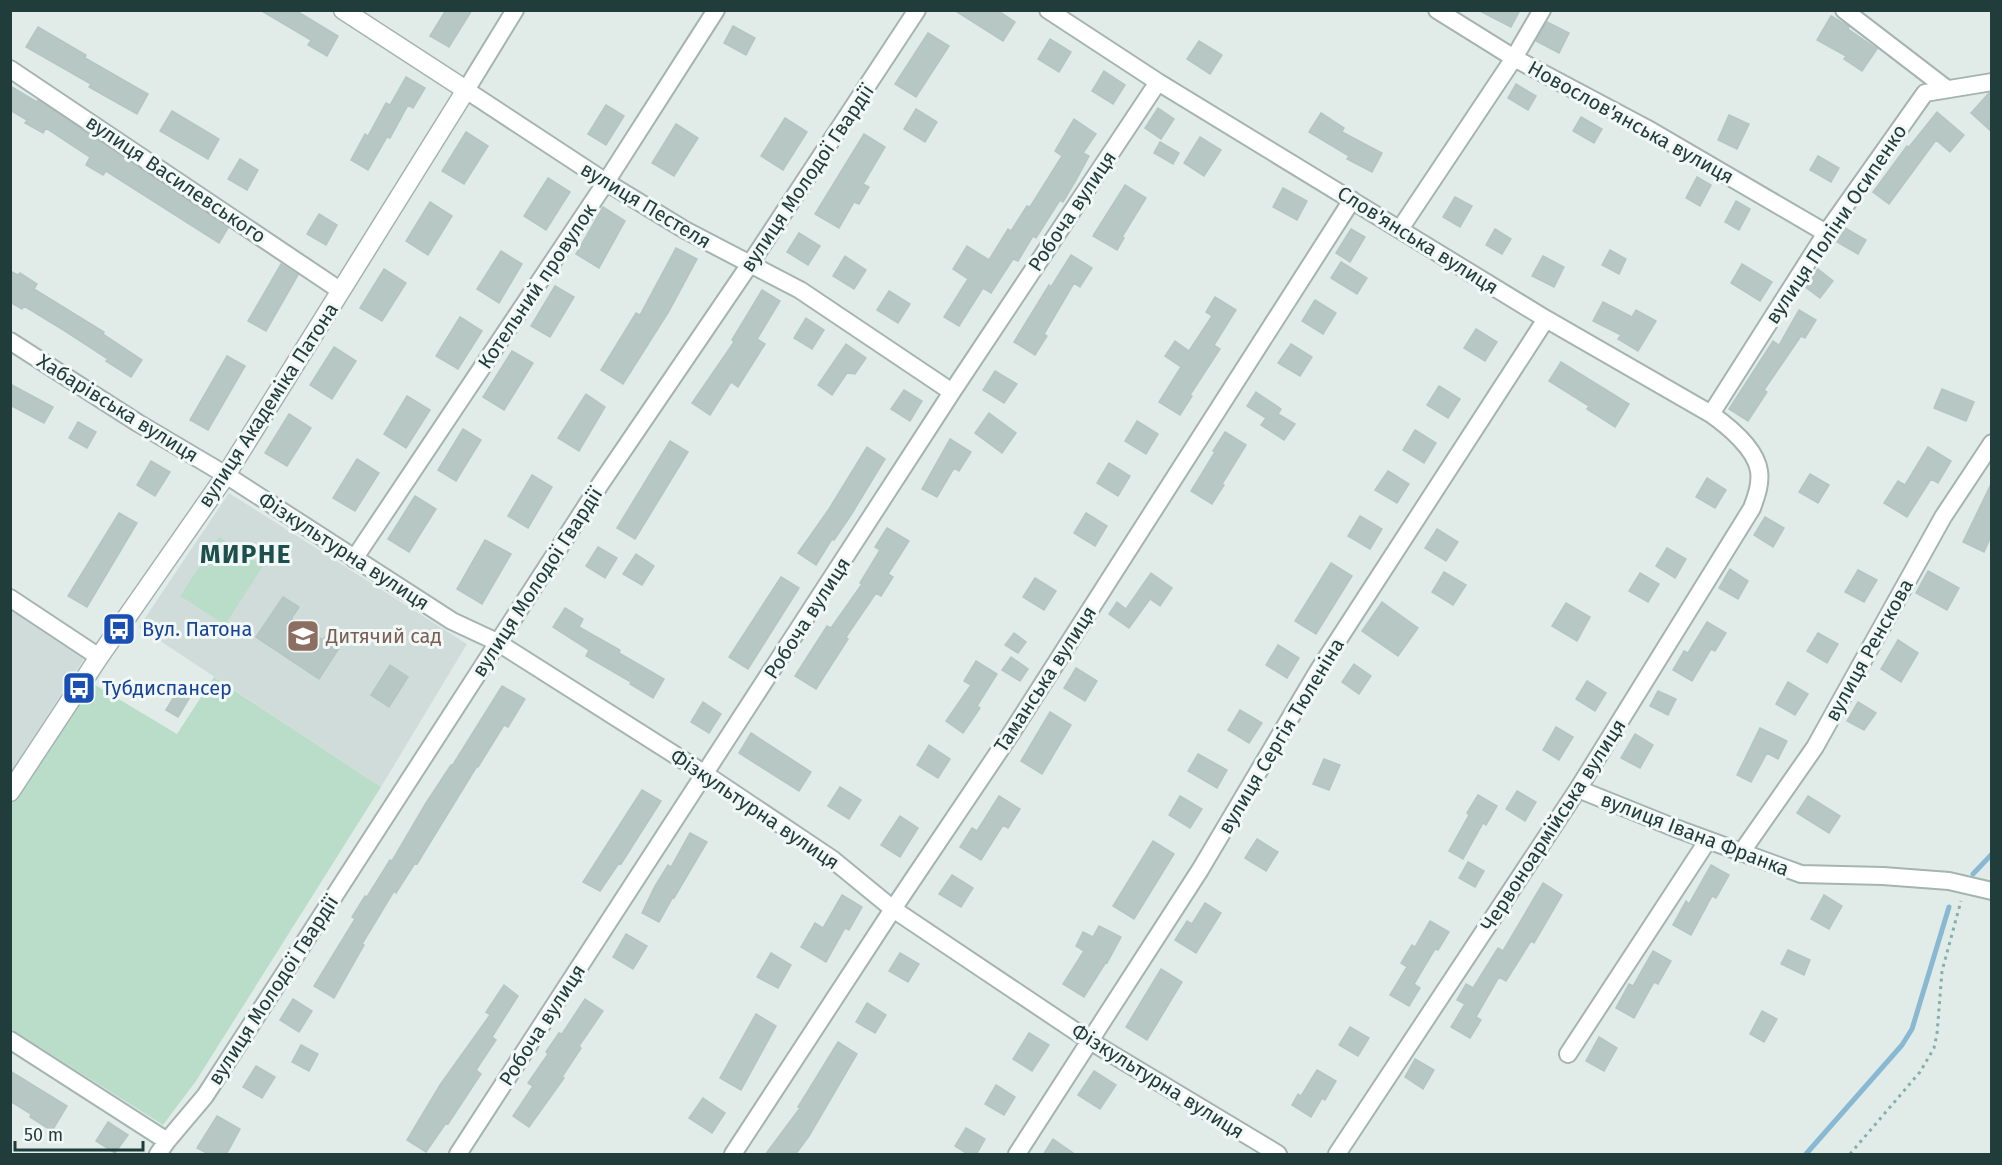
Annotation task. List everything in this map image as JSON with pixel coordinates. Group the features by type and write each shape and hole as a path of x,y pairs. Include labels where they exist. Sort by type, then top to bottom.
{"street":[{"name":"вулиця Пестеля","path":"343,10 606,182 685,230 800,290 952,392"},
{"name":"вулиця Академіка Патона","path":"10,792 99,657 226,475 515,10"},
{"name":"Котельний провулок","path":"354,559 606,182 716,10"},
{"name":"вулиця Молодої Гвардії","path":"162,1148 205,1096 601,483 750,264 917,10"},
{"name":"Слов'янська вулиця","path":"1048,10 1158,82 1546,319 1711,414 1728,426 1753,456 1759,471 1758,490"},
{"name":"Новослов'янська вулиця","path":"1437,10 1514,58 1646,128 1826,232"},
{"path":"1400,229 1514,58 1542,10"},
{"path":"1844,10 1947,89"},
{"name":"вулиця Василевського","path":"10,69 341,291"},
{"name":"Робоча вулиця","path":"458,1155 952,392 1158,82"},
{"name":"вулиця Поліни Осипенко","path":"1711,414 1826,232 1925,93 1992,82"},
{"name":"Таманська вулиця","path":"733,1155 893,909 1010,735 1352,200"},
{"name":"вулиця Сергія Тюленіна","path":"1017,1155 1200,870 1318,671 1546,319"},
{"name":"Хабарівська вулиця","path":"10,341 138,423 226,475"},
{"name":"вулиця Ренскова","path":"1741,853 1815,747 1943,517 1992,443"},
{"name":"Фізкультурна вулиця","path":"226,475 452,621 497,642 705,774 832,859 893,909 1090,1041 1278,1155"},
{"name":"Червоноармійська вулиця","path":"1337,1155 1578,789 1752,508 1758,490"},
{"path":"10,598 99,657"},
{"name":"вулиця Івана Франка","path":"1578,789 1801,874 1949,880 1992,891"},
{"path":"1568,1054 1708,840"},
{"path":"10,1040 162,1148"}],"path":[{"path":"1850,1155 1920,1072 1934,1048 1942,971 1965,885"}],"shaded area":[{"name":"Дитячий сад","path":"229,493 467,644 381,787 139,627"},
{"path":"11,609 84,659 11,772"}],"green space":[{"path":"219,537 263,566 225,625 180,596"},
{"path":"214,677 381,787 196,1081 163,1125 11,1029 10,806 92,683 177,734"}],"building":[{"path":"260,10 295,10 338,36 327,56 308,45 311,40"},
{"path":"446,10 472,10 449,47 430,36"},
{"path":"954,10 997,10 1015,22 1003,41"},
{"path":"1478,10 1520,10 1511,27"},
{"path":"1831,16 1877,49 1862,71 1844,59 1846,56 1817,40"},
{"path":"1547,22 1569,33 1559,53 1536,41"},
{"path":"733,26 755,38 746,55 724,43"},
{"path":"38,27 86,55 85,58 148,94 137,114 89,87 91,84 26,47"},
{"path":"928,33 949,46 916,97 895,84"},
{"path":"1050,39 1071,52 1059,72 1038,59"},
{"path":"1199,41 1222,55 1210,74 1187,59"},
{"path":"1104,71 1125,85 1113,104 1092,91"},
{"path":"406,77 425,88 413,108 408,105 390,138 387,137 368,170 351,160 365,134 368,136 386,103 390,105"},
{"path":"1516,84 1536,96 1528,110 1508,98"},
{"path":"10,86 37,102 38,100 228,228 219,243 106,171 103,175 86,165 90,157 46,128 43,133 25,123 27,120 10,110"},
{"path":"1989,93 1992,93 1992,132 1971,113"},
{"path":"606,105 624,116 606,145 588,134"},
{"path":"1158,108 1174,119 1161,139 1145,128"},
{"path":"916,109 937,122 925,142 904,129"},
{"path":"172,111 219,139 208,159 160,131"},
{"path":"1937,112 1964,135 1950,152 1936,140 1889,204 1873,192 1907,146 1909,147"},
{"path":"1321,113 1344,128 1342,132 1382,153 1372,172 1347,159 1349,156 1309,132"},
{"path":"1729,115 1749,124 1737,149 1718,140"},
{"path":"1581,117 1602,129 1594,143 1573,131"},
{"path":"785,118 807,132 783,170 761,156"},
{"path":"1074,119 1096,134 1083,153 1089,156 1063,202 1060,200 1036,238 1033,236 1018,261 1013,259 991,293 983,288 959,326 944,317 968,279 953,269 967,246 989,260 1008,229 1011,231 1027,206 1030,207 1062,156 1055,151"},
{"path":"676,124 698,138 674,176 652,163"},
{"path":"466,132 488,146 464,184 442,171"},
{"path":"864,134 885,147 863,184 869,187 859,204 854,202 839,228 815,214"},
{"path":"1200,137 1221,150 1204,176 1184,163"},
{"path":"1160,142 1179,153 1173,164 1154,153"},
{"path":"1818,156 1839,168 1831,182 1810,170"},
{"path":"240,159 258,170 247,190 228,179"},
{"path":"1697,177 1711,185 1700,206 1686,198"},
{"path":"548,178 570,192 546,230 524,216"},
{"path":"1125,185 1146,198 1122,237 1124,238 1117,250 1093,236"},
{"path":"1283,188 1307,201 1297,220 1273,207"},
{"path":"1455,197 1472,206 1460,227 1443,217"},
{"path":"1736,201 1750,209 1739,230 1725,222"},
{"path":"430,202 452,216 428,255 406,241"},
{"path":"603,207 625,221 599,268 576,254"},
{"path":"319,214 337,225 326,245 307,234"},
{"path":"1845,228 1866,240 1858,254 1837,242"},
{"path":"1351,229 1365,237 1350,262 1336,253"},
{"path":"1495,229 1511,239 1502,254 1486,245"},
{"path":"799,233 820,246 808,265 787,252"},
{"path":"676,248 697,259 669,311 623,384 601,370 636,313 640,315"},
{"path":"1610,250 1626,259 1619,274 1602,265"},
{"path":"501,251 522,264 499,303 477,289"},
{"path":"1071,255 1092,268 1080,287 1074,283 1044,334 1047,336 1035,355 1014,342 1049,285 1051,287"},
{"path":"845,256 866,270 854,289 833,276"},
{"path":"1543,256 1564,267 1554,287 1532,276"},
{"path":"1341,262 1367,278 1357,294 1331,278"},
{"path":"281,264 298,275 266,331 248,321"},
{"path":"1742,264 1772,282 1760,301 1731,283"},
{"path":"384,269 406,283 382,321 360,308"},
{"path":"1818,269 1833,281 1820,298 1804,286"},
{"path":"10,271 18,275 20,273 37,284 34,289 104,332 103,334 142,360 131,377 65,331 24,306 22,309 10,302"},
{"path":"555,286 574,297 550,337 531,326"},
{"path":"762,290 780,301 757,339 765,344 738,387 731,382 710,415 692,403 734,342 732,340"},
{"path":"889,291 910,304 898,323 877,310"},
{"path":"1215,297 1236,310 1214,345 1220,349 1190,395 1192,396 1180,415 1159,402 1181,367 1165,356 1175,341 1189,351 1212,316 1206,312"},
{"path":"1315,300 1336,313 1323,334 1302,321"},
{"path":"1603,302 1632,317 1636,310 1656,321 1638,351 1618,339 1621,335 1593,321"},
{"path":"1799,310 1816,320 1805,338 1801,336 1764,390 1767,392 1748,421 1729,409 1773,341 1779,345"},
{"path":"460,317 482,331 458,369 436,356"},
{"path":"806,318 824,330 812,349 794,338"},
{"path":"1476,329 1497,342 1485,361 1464,348"},
{"path":"846,344 866,358 855,374 847,373 832,395 818,385"},
{"path":"1291,344 1312,357 1300,376 1278,363"},
{"path":"334,347 356,361 332,399 310,385"},
{"path":"512,351 533,363 504,410 483,397"},
{"path":"227,356 245,366 208,430 190,420"},
{"path":"1561,362 1629,404 1615,427 1587,409 1589,406 1549,381"},
{"path":"995,371 1017,384 1004,403 983,390"},
{"path":"10,384 53,407 44,423 10,405"},
{"path":"1439,386 1460,399 1448,418 1427,405"},
{"path":"1942,389 1974,402 1966,421 1934,408"},
{"path":"904,390 922,401 910,421 891,409"},
{"path":"1256,392 1281,409 1278,414 1295,424 1284,440 1261,425 1266,418 1247,406"},
{"path":"586,394 605,407 579,451 558,438"},
{"path":"407,396 430,410 406,448 384,434"},
{"path":"989,413 1016,433 1002,453 975,433"},
{"path":"289,414 311,428 287,466 265,453"},
{"path":"1137,421 1158,434 1146,454 1125,441"},
{"path":"78,422 96,432 87,448 69,438"},
{"path":"463,429 481,440 456,481 438,470"},
{"path":"1415,430 1436,443 1424,463 1403,450"},
{"path":"1225,432 1246,445 1212,504 1191,491"},
{"path":"950,439 971,452 959,471 954,468 937,497 922,489"},
{"path":"670,441 688,452 635,539 617,528"},
{"path":"867,447 885,459 851,515 834,540 832,539 816,565 798,553 829,509"},
{"path":"1928,447 1951,461 1938,483 1931,479 1907,517 1884,503 1898,481 1905,485"},
{"path":"357,459 379,473 355,511 333,498"},
{"path":"151,461 170,472 155,496 137,485"},
{"path":"1109,463 1130,476 1118,496 1097,483"},
{"path":"1388,471 1409,484 1397,503 1375,490"},
{"path":"1810,474 1829,485 1818,503 1799,492"},
{"path":"532,475 552,487 528,528 508,516"},
{"path":"1707,478 1726,490 1715,508 1696,497"},
{"path":"1992,482 1992,534 1984,552 1963,542"},
{"path":"415,496 436,509 409,552 388,539"},
{"path":"119,513 137,523 87,607 68,596"},
{"path":"1086,513 1107,526 1095,546 1074,533"},
{"path":"1360,516 1382,529 1370,549 1348,536"},
{"path":"1765,517 1784,528 1773,547 1754,535"},
{"path":"887,528 909,541 888,574 893,577 881,596 876,593 846,637 848,639 816,689 795,676 827,626 831,628 862,584 860,583 880,550 875,547"},
{"path":"1437,529 1458,542 1446,561 1425,548"},
{"path":"485,540 511,554 482,604 457,589"},
{"path":"598,547 617,558 605,578 586,566"},
{"path":"1667,548 1686,559 1675,578 1656,566"},
{"path":"636,554 654,566 642,585 623,574"},
{"path":"1331,563 1352,576 1316,634 1295,621"},
{"path":"1730,569 1748,581 1738,599 1719,588"},
{"path":"1858,570 1877,580 1864,602 1845,592"},
{"path":"1928,571 1959,588 1947,610 1916,593"},
{"path":"1444,572 1466,585 1453,605 1432,592"},
{"path":"1151,573 1172,588 1160,606 1150,599 1129,628 1109,614 1117,602 1126,609"},
{"path":"1640,573 1659,584 1648,602 1629,591"},
{"path":"781,577 799,588 748,669 729,657"},
{"path":"1035,578 1056,591 1044,610 1023,597"},
{"path":"283,597 299,607 291,619 323,640 330,629 345,639 319,679 256,637"},
{"path":"1382,602 1418,628 1398,656 1362,631"},
{"path":"1566,603 1590,617 1577,641 1552,626"},
{"path":"565,608 583,619 579,627 664,679 653,698 630,684 631,682 586,656 589,650 553,627"},
{"path":"1707,622 1726,633 1715,651 1711,649 1692,681 1673,670 1684,651 1688,653"},
{"path":"1014,633 1026,642 1018,653 1005,645"},
{"path":"1818,633 1838,644 1827,663 1807,651"},
{"path":"1898,640 1918,653 1901,682 1881,669"},
{"path":"1278,645 1299,658 1287,678 1266,665"},
{"path":"1011,657 1028,669 1020,681 1002,670"},
{"path":"976,661 997,674 977,706 980,708 963,733 946,721 971,685 964,681"},
{"path":"1354,664 1371,676 1359,694 1342,682"},
{"path":"390,665 408,677 389,707 371,695"},
{"path":"1076,668 1097,681 1085,701 1064,688"},
{"path":"1587,681 1606,693 1595,711 1576,699"},
{"path":"1788,682 1808,694 1795,715 1776,704"},
{"path":"502,686 525,699 508,727 504,725 477,766 417,864 415,863 396,893 394,891 362,944 364,945 334,998 314,986 355,919 352,917 365,896 367,897 390,860 392,861 426,803"},
{"path":"178,690 190,697 178,717 166,710"},
{"path":"1658,691 1676,699 1668,715 1650,706"},
{"path":"703,702 721,714 709,733 691,722"},
{"path":"1858,702 1876,713 1864,730 1847,721"},
{"path":"1240,710 1262,723 1249,743 1228,730"},
{"path":"1050,712 1071,725 1042,774 1021,761"},
{"path":"1556,727 1573,737 1559,760 1543,750"},
{"path":"1760,728 1787,741 1778,759 1767,753 1751,782 1737,775"},
{"path":"751,733 811,772 799,791 739,753"},
{"path":"1635,734 1653,745 1640,768 1621,758"},
{"path":"929,745 950,759 938,778 917,765"},
{"path":"1198,754 1227,770 1217,788 1188,771"},
{"path":"1324,759 1340,765 1329,790 1313,784"},
{"path":"840,787 861,800 849,819 828,806"},
{"path":"642,790 661,801 621,864 619,863 600,891 583,882"},
{"path":"1517,791 1536,802 1525,821 1506,809"},
{"path":"1478,795 1497,806 1486,825 1483,823 1463,859 1449,851"},
{"path":"999,796 1020,809 1008,828 1003,825 981,860 960,847 972,828 977,831"},
{"path":"1180,796 1202,809 1190,828 1169,815"},
{"path":"1808,796 1840,816 1829,833 1797,813"},
{"path":"900,816 918,828 900,857 881,845"},
{"path":"690,833 707,842 659,922 642,913 655,886 668,865 671,867"},
{"path":"1257,839 1278,852 1266,871 1245,858"},
{"path":"1153,841 1174,854 1134,919 1113,906"},
{"path":"1468,862 1484,871 1475,887 1459,878"},
{"path":"1711,865 1729,875 1716,898 1712,896 1691,935 1673,925 1686,901 1689,904"},
{"path":"952,875 973,888 961,907 939,894"},
{"path":"1543,883 1562,895 1534,943 1531,941 1506,981 1499,977 1476,1017 1481,1020 1470,1038 1451,1027 1465,1004 1457,1000 1466,984 1473,988 1498,948 1503,951"},
{"path":"842,895 862,907 849,930 845,928 826,962 801,947 815,923 823,928"},
{"path":"1824,895 1842,906 1829,929 1811,919"},
{"path":"1205,903 1221,913 1196,953 1175,940 1187,921 1192,924"},
{"path":"1430,921 1449,932 1438,950 1435,949 1414,984 1420,988 1409,1006 1390,995 1407,967 1401,963 1412,945 1415,947"},
{"path":"1099,926 1121,937 1084,997 1063,984 1084,951 1076,946 1083,932 1093,937"},
{"path":"626,934 647,946 633,969 613,957"},
{"path":"1788,950 1810,960 1804,975 1781,964"},
{"path":"1653,951 1671,961 1658,984 1654,982 1634,1018 1616,1008 1629,984 1633,986"},
{"path":"771,953 791,965 778,988 757,977"},
{"path":"900,953 919,964 908,982 889,971"},
{"path":"1161,969 1182,982 1147,1040 1126,1027"},
{"path":"504,985 518,996 492,1037 496,1040 476,1070 481,1074 448,1124 446,1123 426,1152 407,1140 440,1085 490,1015 486,1012"},
{"path":"293,999 312,1011 299,1032 280,1020"},
{"path":"585,999 603,1011 579,1046 581,1048 562,1077 564,1078 529,1127 513,1116 533,1086 528,1083 548,1054 546,1052 559,1033 562,1034"},
{"path":"867,1003 886,1015 875,1033 856,1022"},
{"path":"1762,1011 1777,1019 1764,1042 1750,1034"},
{"path":"756,1014 776,1026 741,1090 720,1078"},
{"path":"1350,1027 1369,1038 1358,1056 1339,1045"},
{"path":"1029,1033 1049,1045 1032,1071 1013,1059"},
{"path":"1599,1037 1617,1048 1604,1071 1586,1061"},
{"path":"838,1042 857,1054 809,1136 795,1155 765,1155 800,1108 798,1107"},
{"path":"301,1045 318,1054 309,1071 292,1062"},
{"path":"1415,1059 1434,1070 1423,1089 1405,1077"},
{"path":"256,1066 275,1077 262,1098 243,1087"},
{"path":"1317,1070 1336,1081 1325,1100 1322,1098 1311,1117 1292,1105 1298,1094 1301,1096"},
{"path":"10,1071 67,1106 52,1131 10,1101"},
{"path":"1094,1071 1116,1085 1100,1109 1078,1095"},
{"path":"996,1085 1015,1097 1004,1115 985,1104"},
{"path":"703,1098 725,1113 712,1133 689,1118"},
{"path":"217,1116 240,1129 226,1155 210,1155 197,1148"},
{"path":"108,1122 128,1135 115,1153 96,1141"},
{"path":"966,1128 985,1139 976,1155 969,1155 955,1146"},
{"path":"1053,1139 1076,1155 1043,1155"}],"waterway":[{"path":"1973,874 1992,854"},
{"path":"1806,1154 1902,1045 1912,1029 1949,907"}],"place":[{"name":"Вул. Патона","path":"119,629"},
{"name":"Дитячий сад","path":"303,636"},
{"name":"Тубдиспансер","path":"79,688"}],"district":[{"name":"МИРНЕ","path":"246,554"}]}
